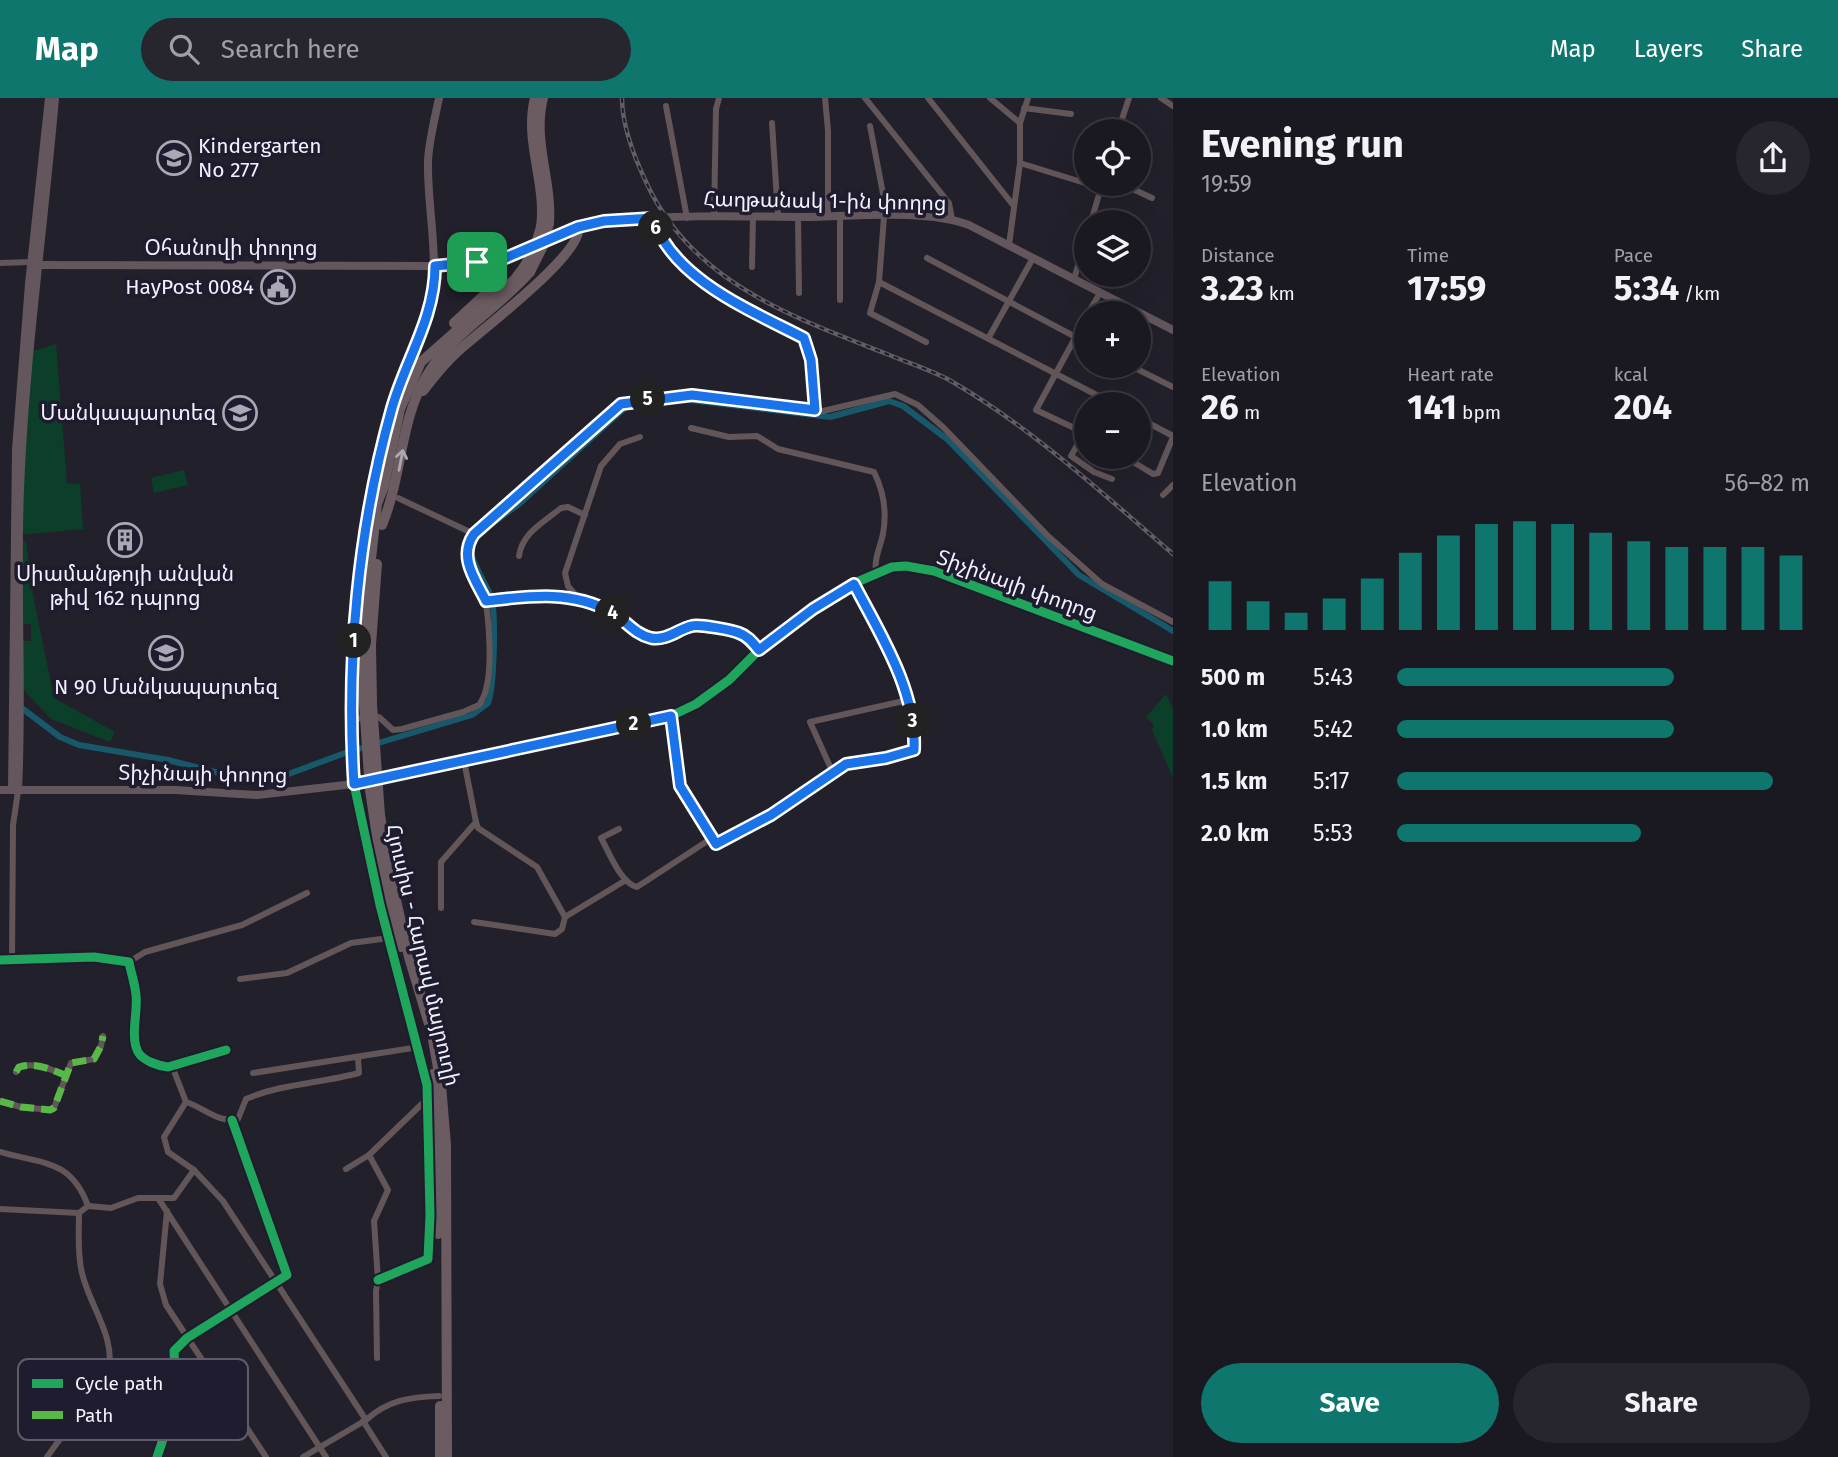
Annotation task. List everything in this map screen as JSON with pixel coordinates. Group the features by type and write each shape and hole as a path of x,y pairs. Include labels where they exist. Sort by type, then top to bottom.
{"highway":[{"name":"Հյուսիս - Հարավ մայրուղի","path":"535,98 532,135 545,225"},
{"name":"Հյուսիս - Հարավ մայրուղի","path":"382,525 394,498 414,404 425,377 446,348 506,298 527,270 545,225 549,196 539,135 543,98"},
{"path":"414,404 435,375 460,349 548,274 578,238 578,227"},
{"path":"421,362 426,350 489,292 503,259"},
{"name":"Հյուսիս - Հարավ մայրուղի","path":"440,1457 437,1110 426,1038 385,868 370,790 368,704 362,642 376,494 384,486 400,409 421,362 527,270"},
{"name":"Հյուսիս - Հարավ մայրուղի","path":"368,704 382,525 376,494"},
{"name":"Հյուսիս - Հարավ մայրուղի","path":"385,868 432,1034 441,1085 446,1145 447,1457"}],"main road":[{"path":"15,793 16,540 22,408 49,98"},
{"path":"34,264 55,98"},
{"path":"354,784 351,719 358,598 393,406 427,319 434,264 428,160 439,98"},
{"name":"Հաղթանակ 1-ին փողոց","path":"578,227 604,221 653,218 884,216 952,219 969,225 1074,279"},
{"name":"Օհանովի փողոց","path":"34,264 229,260 445,264 503,259 578,227"},
{"name":"Հաղթանակ 1-ին փողոց","path":"1089,287 1169,325 1173,330"},
{"name":"Տիչինայի փողոց","path":"0,790 15,793 187,790 257,795 354,784"}],"street":[{"path":"714,217 716,109 719,98"},
{"path":"825,98 828,130 828,216"},
{"path":"865,98 948,203 952,219"},
{"path":"928,98 1013,205"},
{"path":"990,98 1020,123"},
{"path":"1009,245 1020,163 1020,123 1028,98"},
{"path":"1122,119 1129,98"},
{"path":"1161,98 1173,106"},
{"path":"666,106 687,218"},
{"path":"1024,108 1071,114"},
{"path":"772,123 778,216"},
{"path":"870,126 882,178 884,216 879,282 870,310 871,315 926,342"},
{"path":"1020,163 1074,178"},
{"path":"1148,196 1152,198"},
{"path":"752,267 753,216"},
{"path":"798,216 799,293"},
{"path":"839,300 840,216"},
{"path":"653,218 657,231 671,252 708,283 740,306 804,338 811,360 815,410"},
{"path":"926,258 1074,336"},
{"path":"989,337 1033,258"},
{"name":"Օհանովի փողոց","path":"0,263 34,264"},
{"path":"879,282 1092,392"},
{"path":"1096,301 1100,293"},
{"path":"1074,339 1036,410 1074,428"},
{"path":"1151,376 1173,387"},
{"path":"351,719 379,717 393,730 463,712 479,705 487,686 490,601 468,564 465,551 474,534 621,404 692,395 823,411 887,395 904,396 944,428 1048,536 1102,584 1173,622"},
{"path":"1145,469 1153,474 1158,473 1173,436 1151,424"},
{"path":"691,428 729,437 757,436 778,449 874,472 884,492 883,532 874,560 876,573"},
{"path":"578,598 568,586 565,573 600,466 620,444 640,438"},
{"path":"1090,469 1112,479"},
{"path":"1163,495 1173,485"},
{"path":"398,498 474,534"},
{"path":"519,556 520,544 527,535 561,508 568,507 584,515"},
{"name":"Տիչինայի փողոց","path":"354,784 671,716 696,704 729,680 759,650 813,609 876,573 906,566 934,571 1173,661"},
{"path":"671,716 680,786 716,844 771,815 846,764 886,758 914,750 915,730 908,700 884,643 854,584"},
{"path":"490,601 531,596 578,598 613,613 640,634 654,639 674,635 693,625 738,632 759,650"},
{"path":"833,773 810,722 908,700"},
{"path":"464,761 478,828 537,867 565,917 562,929 555,934 474,922"},
{"path":"354,784 389,938 419,1047 428,1098 428,1259 378,1280"},
{"path":"12,960 15,793"},
{"path":"441,908 441,862 476,822"},
{"path":"619,829 601,838 633,887 647,883 712,838"},
{"path":"565,917 626,880"},
{"path":"0,960 94,957 129,962 145,952 242,925 307,893"},
{"path":"240,979 287,973 351,943 389,938"},
{"path":"129,962 136,995 138,1053 159,1066 172,1066 226,1050"},
{"path":"0,1101 50,1110 58,1103 65,1074 71,1063 94,1059 103,1036"},
{"path":"253,1073 353,1055 358,1058 419,1047"},
{"path":"186,1102 206,1108 215,1118 238,1119 246,1100 260,1093 326,1082 359,1073 358,1058"},
{"path":"16,1072 19,1067 25,1065 41,1066 65,1074"},
{"path":"172,1066 186,1102"},
{"path":"346,1169 369,1155 428,1098"},
{"path":"186,1102 164,1138 168,1152 194,1170 223,1201 365,1420 386,1457"},
{"path":"427,1146 434,1134 437,1110"},
{"path":"174,1359 174,1351 187,1338 287,1275 232,1120"},
{"path":"427,1146 434,1159 438,1193"},
{"path":"0,1152 58,1165 76,1181 88,1206"},
{"path":"369,1155 388,1190 374,1221 378,1280 377,1358"},
{"path":"0,1209 79,1213 88,1206 111,1208 138,1198 174,1198 194,1170"},
{"path":"158,1198 326,1457"},
{"path":"167,1211 160,1284 166,1305 200,1359"},
{"path":"79,1213 78,1246 82,1273 109,1342 111,1359"},
{"path":"303,1457 321,1449 382,1406 394,1401 439,1396"},
{"path":"248,1430 266,1457"},
{"path":"47,1457 59,1440"},
{"path":"157,1457 163,1440"}],"green space":[{"path":"56,344 67,483 80,484 83,529 18,535 33,351"},
{"path":"184,470 188,485 154,493 151,478"},
{"path":"26,541 33,595 54,698 115,732 110,742 51,719 20,686 17,641 31,641 31,624 17,624 17,542"},
{"path":"1166,694 1173,709 1173,778 1152,730 1154,725 1146,717"}],"waterway":[{"path":"23,709 60,737 79,745 168,760 247,780 275,779 345,753 472,715 488,703 494,648 492,602 469,548 475,536 519,504 626,407 633,404 690,400 830,417 889,401 903,406 947,439 1079,575 1173,631"}],"railway":[{"path":"622,98 630,142 647,184 667,218 691,247 718,272 782,310 936,373 981,399 1066,462 1173,554"}],"marked path":[{"path":"0,1101 21,1107 50,1110 54,1108 71,1063 94,1059 103,1036"},
{"path":"16,1072 19,1067 31,1065 65,1075"}],"cycle path":[{"path":"378,1280 428,1259 430,1215 427,1085 380,905 354,784 671,716 696,704 729,680 759,650 813,609 857,582 892,567 906,566 934,571 1173,661"},
{"path":"0,960 94,957 129,962 136,995 134,1032 140,1055 160,1066 168,1067 226,1050"},
{"path":"174,1359 174,1351 187,1338 287,1275 232,1120"},
{"path":"157,1457 162,1440"}],"place":[{"name":"Kindergarten No 277","path":"174,158"},
{"name":"HayPost 0084","path":"278,287"},
{"name":"Մանկապարտեզ","path":"240,413"},
{"name":"Սիամանթոյի անվան թիվ 162 դպրոց","path":"125,540"},
{"name":"N 90 Մանկապարտեզ","path":"166,653"}],"route":[{"path":"653,218 657,231 671,252 708,283 740,306 804,338 811,360 815,410 692,395 621,404 468,542 465,551 468,564 486,601 531,596 578,598 613,613 640,634 654,639 674,635 693,625 738,632 759,650 813,609 854,584 884,643 908,700 915,730 914,750 886,758 846,764 771,815 716,844 680,786 671,716 354,784 351,719 354,642 362,558 379,465 393,406 427,319 435,266 477,262 515,255 578,227 604,221 653,218"}]}
